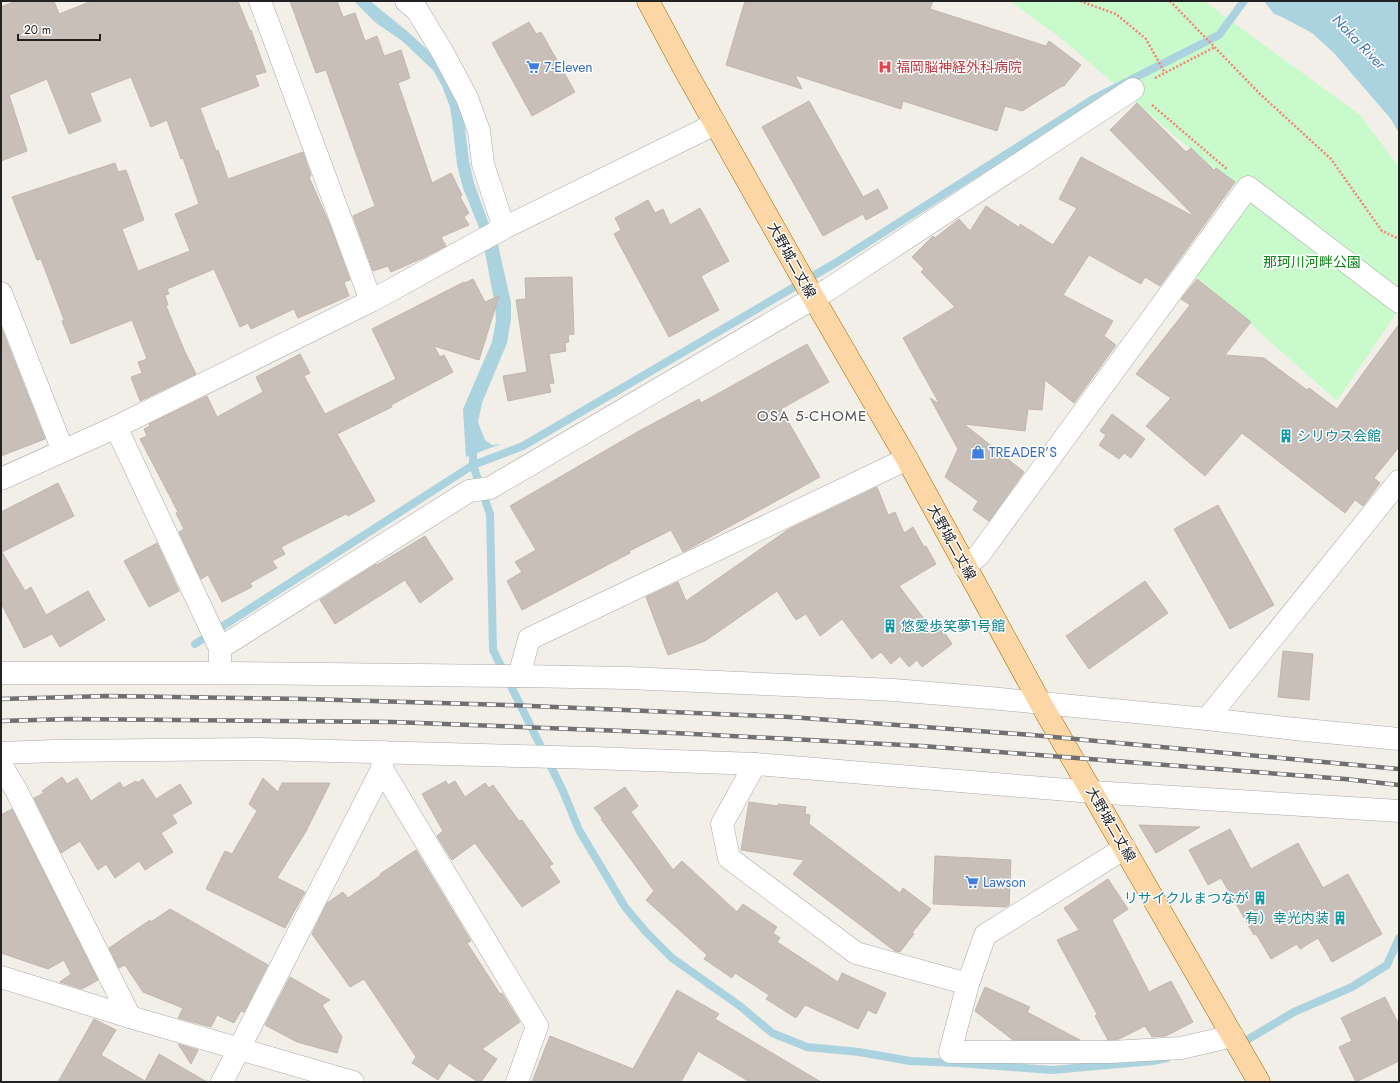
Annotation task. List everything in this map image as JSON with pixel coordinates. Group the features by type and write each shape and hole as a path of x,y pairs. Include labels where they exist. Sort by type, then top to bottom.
{"main road":[{"name":"大野城二丈線","path":"648,1 813,297 907,459 1041,704 1259,1082"}],"street":[{"path":"260,1 371,301"},
{"path":"406,1 417,10 443,53 467,98 479,131 483,164 504,228"},
{"path":"220,648 479,489 828,288 1133,89"},
{"path":"1,479 116,427 371,301 504,228 715,123"},
{"path":"965,567 979,555 1248,187 1399,302"},
{"path":"1,293 63,452"},
{"path":"116,427 220,648 220,672"},
{"path":"519,676 529,639 907,459"},
{"path":"1207,719 1399,481"},
{"path":"1,673 220,672 628,678 894,690 1207,719 1399,739"},
{"path":"1,752 259,749 383,760 485,755 755,764 1092,792 1399,811"},
{"path":"222,1082 240,1049 383,760"},
{"path":"383,760 537,1026 517,1082"},
{"path":"755,764 722,824 729,858 856,953 968,984"},
{"path":"1,765 8,792 130,1017"},
{"path":"1125,848 985,935 968,984 950,1052 1142,1051 1181,1048 1232,1036"},
{"path":"1,977 130,1017 353,1082"}],"path":[{"path":"1080,1 1116,14 1146,39 1165,73"},
{"path":"1170,1 1258,93 1331,159 1382,230 1399,239"},
{"path":"1215,47 1133,89 1248,187"}],"green space":[{"name":"那珂川河畔公園","path":"1010,1 1204,1 1360,115 1399,167 1399,309 1337,401 1194,274 1251,198 1182,142 1062,39"}],"water":[{"path":"354,1 370,1 407,31 440,61 464,119 469,161 474,183 490,227 497,240 511,303 511,319 507,343 482,403 478,422 485,440 492,445 501,444 466,457 463,409 492,342 496,320 495,305 480,230 463,188 457,165 450,107 442,86 433,70 401,40 376,23"},
{"name":"Naka River","path":"1264,1 1399,1 1399,133 1390,118 1334,53 1312,33 1274,14"}],"building":[{"path":"16,1 54,1 59,14 92,1 238,1 250,31 251,30 266,72 255,75 259,86 200,108 216,151 218,150 228,179 303,152 311,176 309,177 330,225 350,280 344,282 349,296 298,318 294,309 251,329 248,323 240,327 214,269 167,289 169,294 165,295 168,305 166,306 196,374 140,401 131,377 142,373 138,362 147,359 132,320 71,344 62,321 64,320 41,259 37,260 12,197 115,163 118,172 126,170 144,220 122,229 138,271 190,251 175,214 199,204 183,158 181,159 167,120 151,127 131,77 90,93 101,121 69,134 47,79 9,95 27,151 1,161 1,7"},
{"path":"290,1 337,1 343,17 355,13 365,41 377,36 384,56 401,50 410,78 398,83 432,183 451,173 462,195 460,197 469,213 464,217 469,225 441,237 446,246 391,272 388,266 373,271 353,216 375,206 326,70 316,73"},
{"name":"福岡脳神経外科病院","path":"745,1 933,1 930,9 1046,46 1049,41 1081,65 1064,86 1022,111 1005,106 997,131 903,101 901,109 795,75 802,89 726,65"},
{"name":"7-Eleven","path":"529,22 536,34 541,32 575,92 532,116 492,43"},
{"path":"809,101 863,197 878,189 888,208 866,220 863,214 823,236 762,127"},
{"path":"1137,103 1186,152 1191,148 1214,170 1216,168 1235,182 1160,286 1145,277 1141,284 1089,255 1063,295 1113,321 1104,336 1116,345 1074,403 1045,380 1042,410 1028,409 1025,431 964,424 1024,472 989,521 973,510 978,501 945,477 958,449 930,398 939,403 903,338 955,307 921,272 924,269 912,257 933,236 935,238 959,219 970,231 986,206 1020,228 1020,224 1053,245 1077,208 1059,199 1081,157 1195,217 1110,130"},
{"path":"648,200 655,213 663,209 670,225 700,208 729,261 701,276 719,310 669,337 614,234 621,230 615,218"},
{"path":"572,277 574,334 568,335 569,342 565,343 566,351 549,354 554,383 549,384 551,392 508,401 503,376 527,372 516,300 526,299 525,278"},
{"path":"473,279 485,302 499,296 479,360 434,346 440,357 444,355 453,372 391,405 392,407 337,434 375,501 348,516 346,514 281,547 285,554 272,561 277,568 250,583 252,587 222,602 208,575 201,579 179,532 184,529 176,513 178,512 140,439 147,436 144,429 150,426 149,424 207,396 217,417 263,392 256,377 300,354 310,373 304,376 325,414 396,379 372,329 464,282 465,283"},
{"path":"1197,279 1251,322 1225,355 1264,358 1307,390 1309,388 1337,409 1399,324 1399,447 1374,478 1380,483 1363,506 1355,500 1345,513 1242,433 1205,476 1146,426 1171,398 1136,374 1190,305 1181,299"},
{"path":"1,327 45,439 1,456"},
{"path":"807,344 829,382 781,409 820,477 683,552 671,530 629,551 630,553 522,610 507,581 522,572 515,562 536,550 510,506 639,431 699,399 701,403"},
{"path":"1112,414 1145,439 1131,458 1124,453 1119,459 1099,445 1106,435 1100,431"},
{"path":"58,483 74,516 2,552 25,591 31,587 46,615 88,591 105,620 60,647 52,634 24,648 1,603 1,512"},
{"path":"877,487 888,515 895,512 904,533 913,527 924,547 926,546 936,564 899,586 931,628 938,623 952,644 922,667 917,660 909,667 900,656 891,664 881,652 872,659 842,619 820,636 806,614 796,620 777,591 705,641 668,655 646,597 678,582 686,601 789,529"},
{"path":"1218,505 1274,605 1230,629 1174,529"},
{"path":"425,536 453,579 420,603 405,580 335,624 320,600 376,564 377,565"},
{"path":"157,543 179,591 149,607 124,561"},
{"path":"1145,581 1168,613 1089,669 1066,636"},
{"path":"1283,651 1313,654 1309,700 1278,697"},
{"path":"62,777 67,784 77,778 91,801 120,782 123,788 143,779 156,799 180,784 192,803 172,815 177,823 161,833 173,852 145,870 139,861 115,878 106,864 98,870 80,841 61,853 34,798 44,793 42,791"},
{"path":"263,778 278,792 282,783 330,783 305,833 277,878 305,892 285,928 206,889 225,851 232,854 257,811 249,804"},
{"path":"446,781 448,785 455,781 465,797 485,783 489,788 493,785 519,821 522,820 553,864 549,866 560,882 522,907 475,843 452,860 437,836 443,831 422,794"},
{"path":"625,787 638,806 631,812 673,870 682,861 737,912 743,904 777,927 773,933 780,938 777,942 838,982 842,973 886,993 876,1014 868,1010 858,1029 805,1005 796,1018 766,999 769,995 735,973 732,978 704,959 707,955 646,900 654,891 594,808"},
{"path":"749,802 778,806 778,804 806,807 805,814 810,815 809,824 900,893 903,888 931,909 912,933 914,934 900,952 895,951 884,943 793,874 804,860 741,850"},
{"path":"12,809 98,980 82,989 60,982 71,974 64,960 48,969 1,953 1,815"},
{"path":"1139,825 1200,827 1156,853"},
{"path":"1230,829 1251,869 1298,843 1323,888 1348,874 1382,934 1332,962 1318,938 1300,949 1297,944 1271,959 1256,934 1254,935 1221,878 1208,885 1189,850"},
{"path":"416,850 471,941 467,943 500,994 502,993 520,1022 482,1049 497,1059 481,1082 478,1082 449,1063 438,1080 412,1063 416,1057 364,979 350,987 312,934 327,903 343,892 348,898"},
{"name":"Lawson","path":"935,856 1011,860 1009,905 1006,907 933,904"},
{"path":"1108,879 1128,909 1112,920 1149,992 1171,981 1193,1022 1166,1036 1152,1037 1145,1026 1119,1039 1108,1040 1095,1016 1097,1014 1057,940 1079,930 1064,908"},
{"path":"170,909 268,965 244,1012 241,1011 234,1023 217,1015 211,1027 178,1018 183,1008 143,992 125,965 119,968 109,948 150,920 151,922"},
{"path":"290,977 330,1000 322,1005 342,1037 337,1053 297,1042 265,1025"},
{"path":"985,987 1030,1007 1027,1012 1080,1040 1013,1040 975,1011"},
{"path":"677,990 719,1014 715,1019 821,1082 750,1082 698,1051 681,1082 532,1082 550,1036 633,1069"},
{"path":"1385,997 1399,1025 1399,1061 1356,1082 1339,1047 1352,1041 1341,1018"},
{"path":"94,1019 116,1030 101,1055 145,1081 159,1054 207,1082 58,1082"},
{"path":"178,1044 198,1050 191,1064"}],"waterway":[{"path":"195,644 473,465 523,446 837,262 1093,99 1219,35 1244,1"},
{"path":"473,444 473,465 490,514 493,650 563,791 579,830 625,907 646,932 672,958 740,1006 772,1033 807,1047 859,1052 910,1061 1052,1070 1153,1061 1167,1058"},
{"path":"1237,1042 1247,1040 1294,1012 1352,987 1387,965 1399,938"}],"railway":[{"path":"1,699 107,696 306,699 506,705 790,717 1032,735 1399,769"},
{"path":"1,721 70,719 393,722 674,733 922,746 1345,779 1399,785"}],"place":[{"name":"7-Eleven","path":"533,67"},
{"name":"福岡脳神経外科病院","path":"885,67"},
{"name":"シリウス会館","path":"1286,436"},
{"name":"TREADER’S","path":"978,452"},
{"name":"悠愛歩笑夢1号館","path":"890,626"},
{"name":"Lawson","path":"972,882"},
{"name":"リサイクルまつなが","path":"1260,898"},
{"name":"有）幸光内装","path":"1340,918"}],"district":[{"name":"OSA 5-CHOME","path":"812,416"}]}
